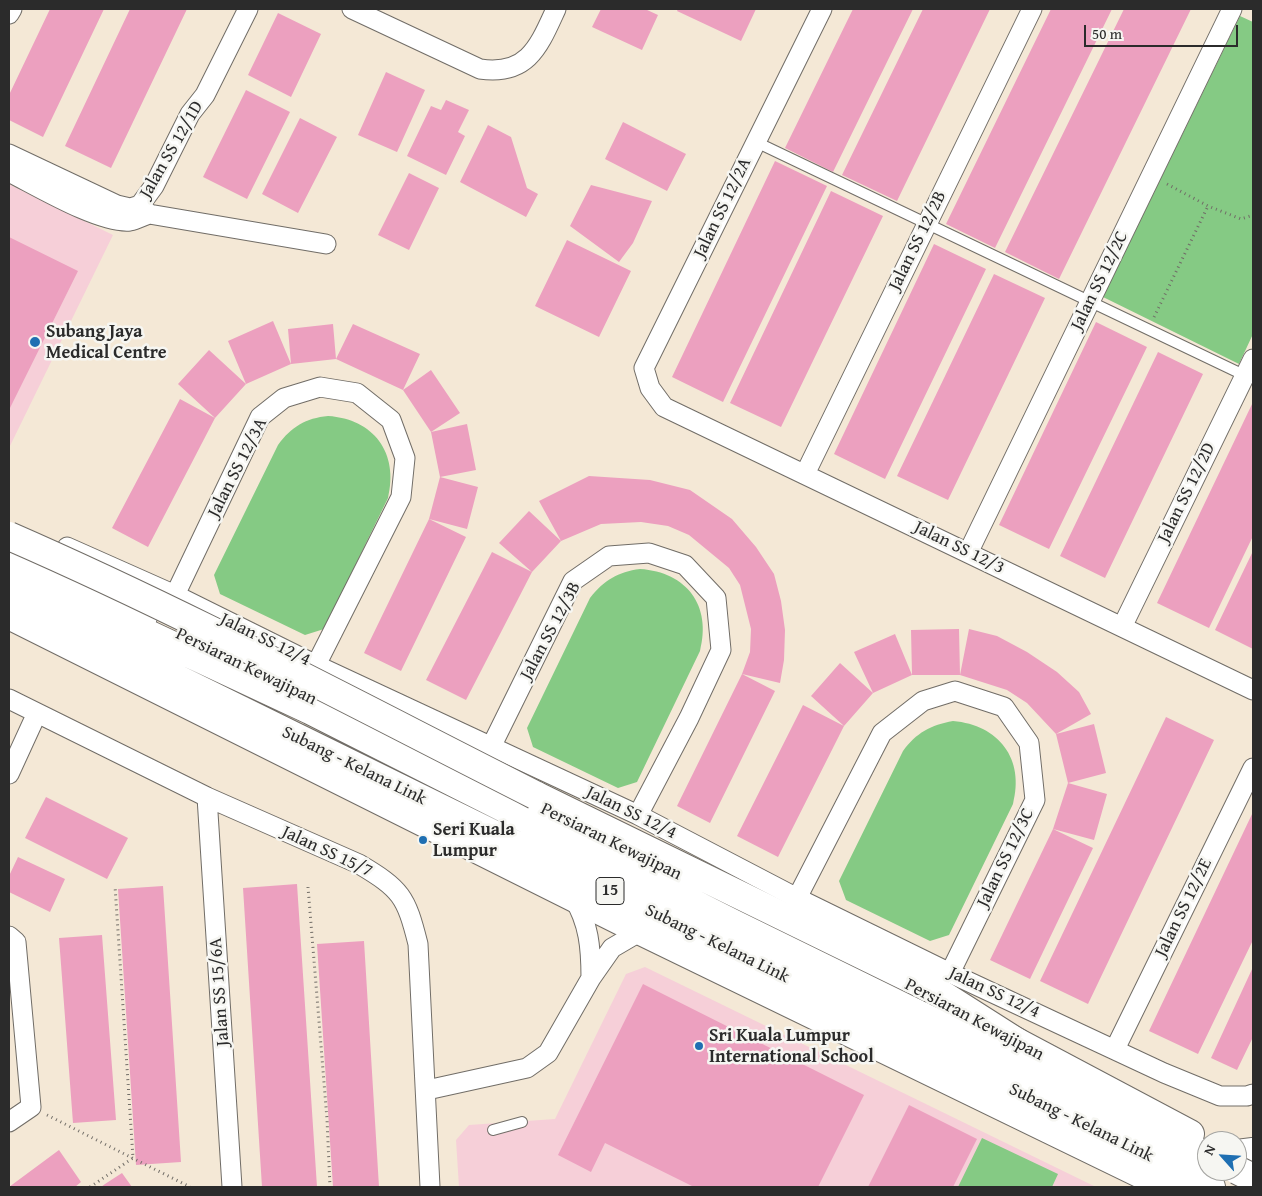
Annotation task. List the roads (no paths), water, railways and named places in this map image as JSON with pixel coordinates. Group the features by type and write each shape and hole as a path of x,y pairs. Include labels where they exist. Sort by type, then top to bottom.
{"main road":[{"path":"9,536 79,566 588,822 938,992 1018,1043"},
{"name":"Persiaran Kewajipan","path":"9,552 831,947 1197,1138"},
{"name":"Subang - Kelana Link","path":"9,569 310,710 734,924 1197,1151"},
{"name":"Subang - Kelana Link","path":"9,596 1211,1187"},
{"path":"9,615 641,931 927,1068 1138,1177 1168,1187"},
{"path":"1238,1187 1253,1166"}],"street":[{"path":"9,14 12,9"},
{"name":"Jalan SS 12/1D","path":"144,210 159,200 200,119 205,95 248,9"},
{"path":"352,9 480,69 498,71 516,67 530,56 542,39 556,9"},
{"name":"Jalan SS 12/2A","path":"664,406 650,388 644,368 822,9"},
{"name":"Jalan SS 12/2B","path":"805,474 1032,9"},
{"name":"Jalan SS 12/2C","path":"968,553 1232,9"},
{"path":"9,154 117,205 326,244"},
{"path":"9,172 92,212 113,219 130,221 144,210"},
{"name":"Jalan SS 12/2D","path":"1122,627 1251,372"},
{"name":"Jalan SS 12/3A","path":"175,595 260,417 284,398 320,387 357,393 390,420 405,458 401,497 316,665"},
{"name":"Jalan SS 12/3","path":"664,406 1253,690"},
{"name":"Jalan SS 12/4","path":"9,522 175,595 316,665 492,745 638,815 797,898 950,973 1114,1049 1220,1096 1247,1096 1253,1094"},
{"name":"Jalan SS 12/3B","path":"492,745 573,582 609,556 649,553 685,565 716,598 721,650 689,718 638,815"},
{"path":"198,643 212,613"},
{"name":"Jalan SS 12/3C","path":"797,898 882,733 922,701 955,691 1004,707 1029,743 1035,800 950,973"},
{"path":"9,699 37,713 9,774"},
{"name":"Jalan SS 15/7","path":"37,713 207,797 359,864 382,878 402,895 411,917 418,944 427,1090 430,1187"},
{"name":"Jalan SS 12/2E","path":"1114,1049 1253,768"},
{"name":"Jalan SS 15/6A","path":"207,797 232,1187"},
{"path":"573,897 582,911 588,931 591,978"},
{"path":"427,1090 489,1078 527,1068 548,1053 591,978 612,948 641,931"},
{"path":"9,936 16,942 31,1107 9,1122"}],"lane":[{"path":"756,142 1090,301 1251,372"},
{"path":"493,1130 522,1122"}],"place":[{"name":"Subang Jaya Medical Centre","path":"35,342"},
{"name":"Seri Kuala Lumpur","path":"423,840"},
{"name":"Sri Kuala Lumpur International School","path":"699,1046"}]}
